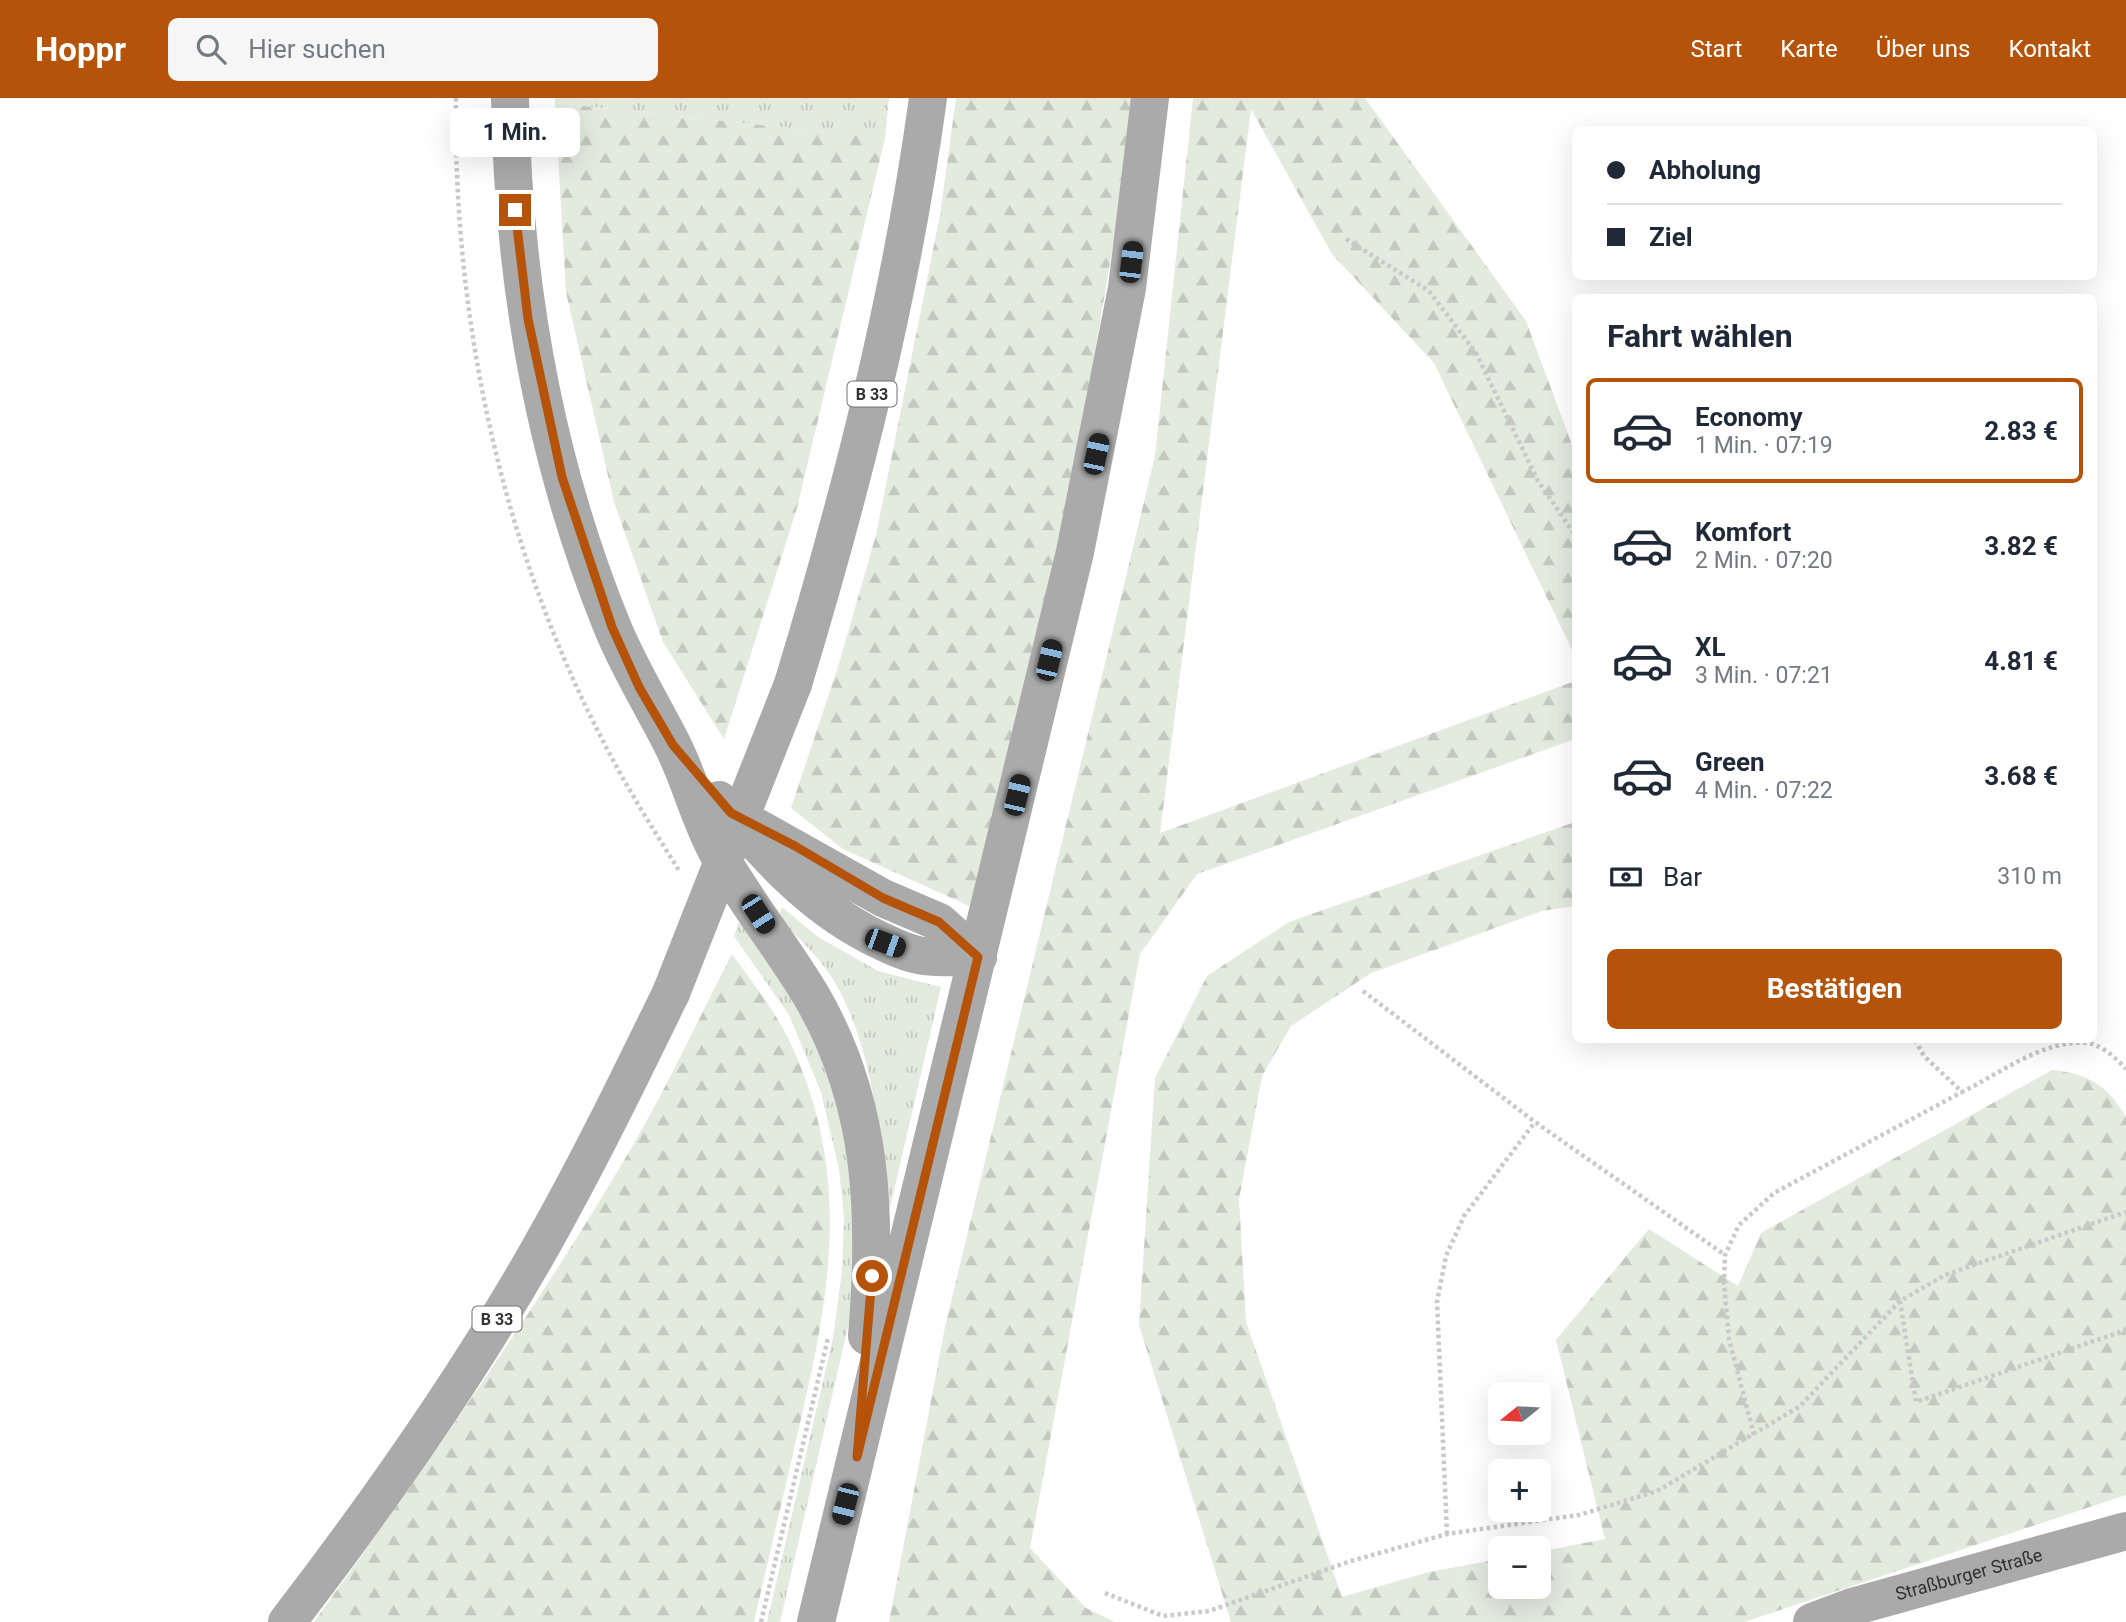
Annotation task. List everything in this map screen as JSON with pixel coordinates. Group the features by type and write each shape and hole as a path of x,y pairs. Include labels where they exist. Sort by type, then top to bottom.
{"main road":[{"path":"510,98 517,237 528,319 562,477 612,627 639,687 673,745 717,852 813,998 839,1054 857,1107 868,1161 873,1213 872,1276 857,1457"},
{"name":"B 33","path":"287,1622 413,1450 485,1340 558,1215 614,1111 671,993 793,684 829,564 877,369 928,98"},
{"path":"817,1622 1074,552 1128,288 1150,98"},
{"path":"673,745 784,874 817,904 885,943 922,956 978,957"},
{"name":"Straßburger Straße","path":"1812,1622 1852,1607 2126,1531"}],"path":[{"path":"456,98 461,251 480,374 501,477 529,565 602,740 687,881"},
{"path":"1346,239 1429,291 1476,353 1538,481 1572,530"},
{"path":"1363,991 1535,1122 1725,1255"},
{"path":"1917,1043 1924,1056 1962,1092"},
{"path":"1754,1435 1729,1339 1724,1284 1725,1255 1739,1225 1774,1193 2052,1046 2088,1043 2117,1058 2126,1069"},
{"path":"1447,1534 1437,1302 1446,1256 1464,1216 1535,1122"},
{"path":"1105,1593 1163,1616 1209,1611 1351,1561 1447,1534 1579,1515 1657,1491 1799,1407 1900,1300 1945,1275 2126,1212"},
{"path":"1900,1300 1916,1402 2126,1330"},
{"path":"761,1622 829,1334"}],"green space":[{"path":"555,98 889,98 885,138 555,103"},
{"path":"956,98 1134,98 1129,150 1068,512 976,909 843,849 791,808 838,667 876,535 940,215"},
{"path":"1193,98 1365,98 1526,321 1572,445 1572,650 1434,363 1332,254 1251,109 1160,833 1572,682 1572,740 1197,874 1140,954 1030,1548 1086,1608 1115,1622 889,1622 945,1327 1155,456"},
{"path":"555,103 885,138 797,508 724,739 663,642 614,502 566,292"},
{"path":"1572,823 1572,906 1542,911 1371,973 1291,1026 1262,1076 1239,1199 1246,1322 1342,1597 1429,1572 1488,1561 1488,1599 1551,1599 1551,1549 1605,1539 1556,1340 1649,1229 1738,1286 1761,1233 2052,1070 2087,1078 2096,1083 2112,1097 2126,1117 2126,1495 1744,1622 1231,1622 1139,1325 1155,1078 1207,976 1289,922"},
{"path":"782,907 818,937 878,971 941,987 890,1208 873,1096 860,1040 838,988 826,969 778,919"},
{"path":"739,922 763,952 808,1022 838,1096 857,1214 853,1305 780,1622 767,1622 833,1338 842,1272 844,1218 839,1169 821,1092 789,1015 734,936"},
{"path":"732,954 769,1005 788,1038 809,1089 822,1139 829,1187 830,1236 819,1334 754,1622 314,1622 397,1506 557,1269 632,1147"}],"route":[{"path":"515,210 528,319 543,400 562,477 612,627 639,687 673,745 731,813 795,846 883,898 939,922 978,957 857,1457 872,1276"}]}
